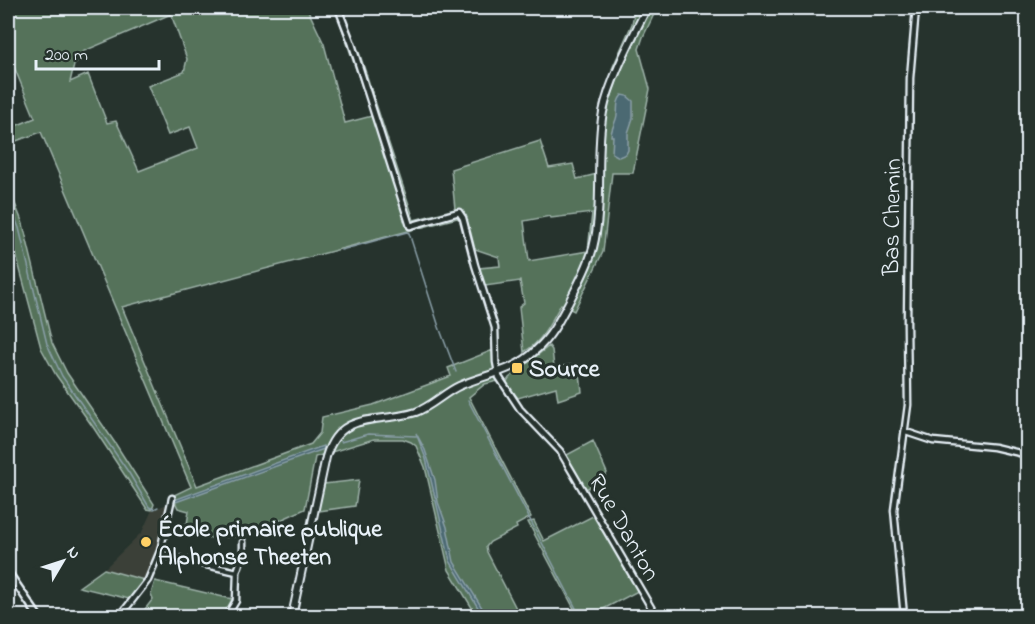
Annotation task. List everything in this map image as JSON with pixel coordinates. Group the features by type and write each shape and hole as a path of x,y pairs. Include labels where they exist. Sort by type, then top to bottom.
{"main road":[{"path":"292,616 329,448 339,433 353,423 366,419 416,411 457,387 522,362 546,340 557,323 588,264 596,231 601,127 610,91 645,8"}],"street":[{"path":"338,8 352,44 410,226 459,212 464,219 474,261 495,328 498,373"},
{"name":"Bas Chemin","path":"904,616 894,506 908,405 910,78 916,8"},
{"name":"Rue Danton","path":"498,373 520,409 555,444 563,456 656,616"},
{"path":"906,430 933,441 994,447 1028,455"},
{"path":"120,616 146,583 159,554 172,499"},
{"path":"227,616 236,601 237,572 243,554 243,542"},
{"path":"159,554 237,572"},
{"path":"8,572 39,616"},
{"path":"73,615 93,616"}],"shaded area":[{"name":"École primaire publique Alphonse Theeten","path":"170,503 157,552 144,580 104,569 142,532 152,510"}],"green space":[{"path":"8,8 307,8 324,44 345,123 372,116 335,8 341,8 360,55 414,220 455,209 451,169 540,141 549,168 573,164 577,179 601,173 605,114 620,73 612,69 632,24 635,8 657,8 639,49 650,89 633,173 612,173 603,252 574,311 561,304 541,337 524,352 519,307 524,303 520,281 485,286 479,268 500,266 499,257 469,247 461,220 457,218 122,307 197,486 311,444 320,433 322,417 373,405 451,376 448,368 493,350 498,381 485,384 469,397 531,517 516,525 517,528 490,542 486,547 520,616 477,616 449,570 425,467 416,446 403,439 374,439 315,457 305,509 245,536 209,538 172,530 179,524 187,524 189,511 178,508 172,496 191,487 41,132 8,144 8,129 35,118 8,52","holes":["171,14 187,59 184,72 148,86 168,135 190,127 198,148 139,171 116,121 107,123 88,74 70,82 74,65 84,51","592,213 588,251 529,261 524,221 550,216 551,218"]},
{"path":"8,186 23,224 52,343 67,373 154,504 152,510 147,509 56,375 41,348 14,247 8,250 8,238 13,234 8,220"},
{"path":"549,346 552,350 554,367 579,364 582,392 558,400 556,387 518,398 506,383 509,378"},
{"path":"593,441 607,473 602,480 586,489 565,456"},
{"path":"359,480 355,506 318,511 324,484"},
{"path":"595,515 638,591 590,616 578,616 528,522 534,521 544,541"},
{"path":"104,569 144,580 129,599 79,587"},
{"path":"155,581 232,599 222,616 200,616 186,613 185,616 157,616 142,613 153,599 151,594"}],"water":[{"path":"622,95 633,101 633,118 628,133 628,150 626,154 619,157 612,153 613,136 611,136 618,102"},
{"path":"416,433 425,450 435,480 438,502 447,527 454,562 487,616 483,616 450,561 426,459"},
{"path":"323,446 324,449 173,503 174,500"}],"waterway":[{"path":"8,200 19,228 47,344 62,376 129,473 149,507 154,509 158,507"},
{"path":"341,250 409,233 456,372"},
{"path":"468,400 580,616"},
{"path":"341,442 368,434 416,436"}],"place":[{"name":"Source","path":"517,368"},
{"name":"École primaire publique Alphonse Theeten","path":"146,542"}]}
